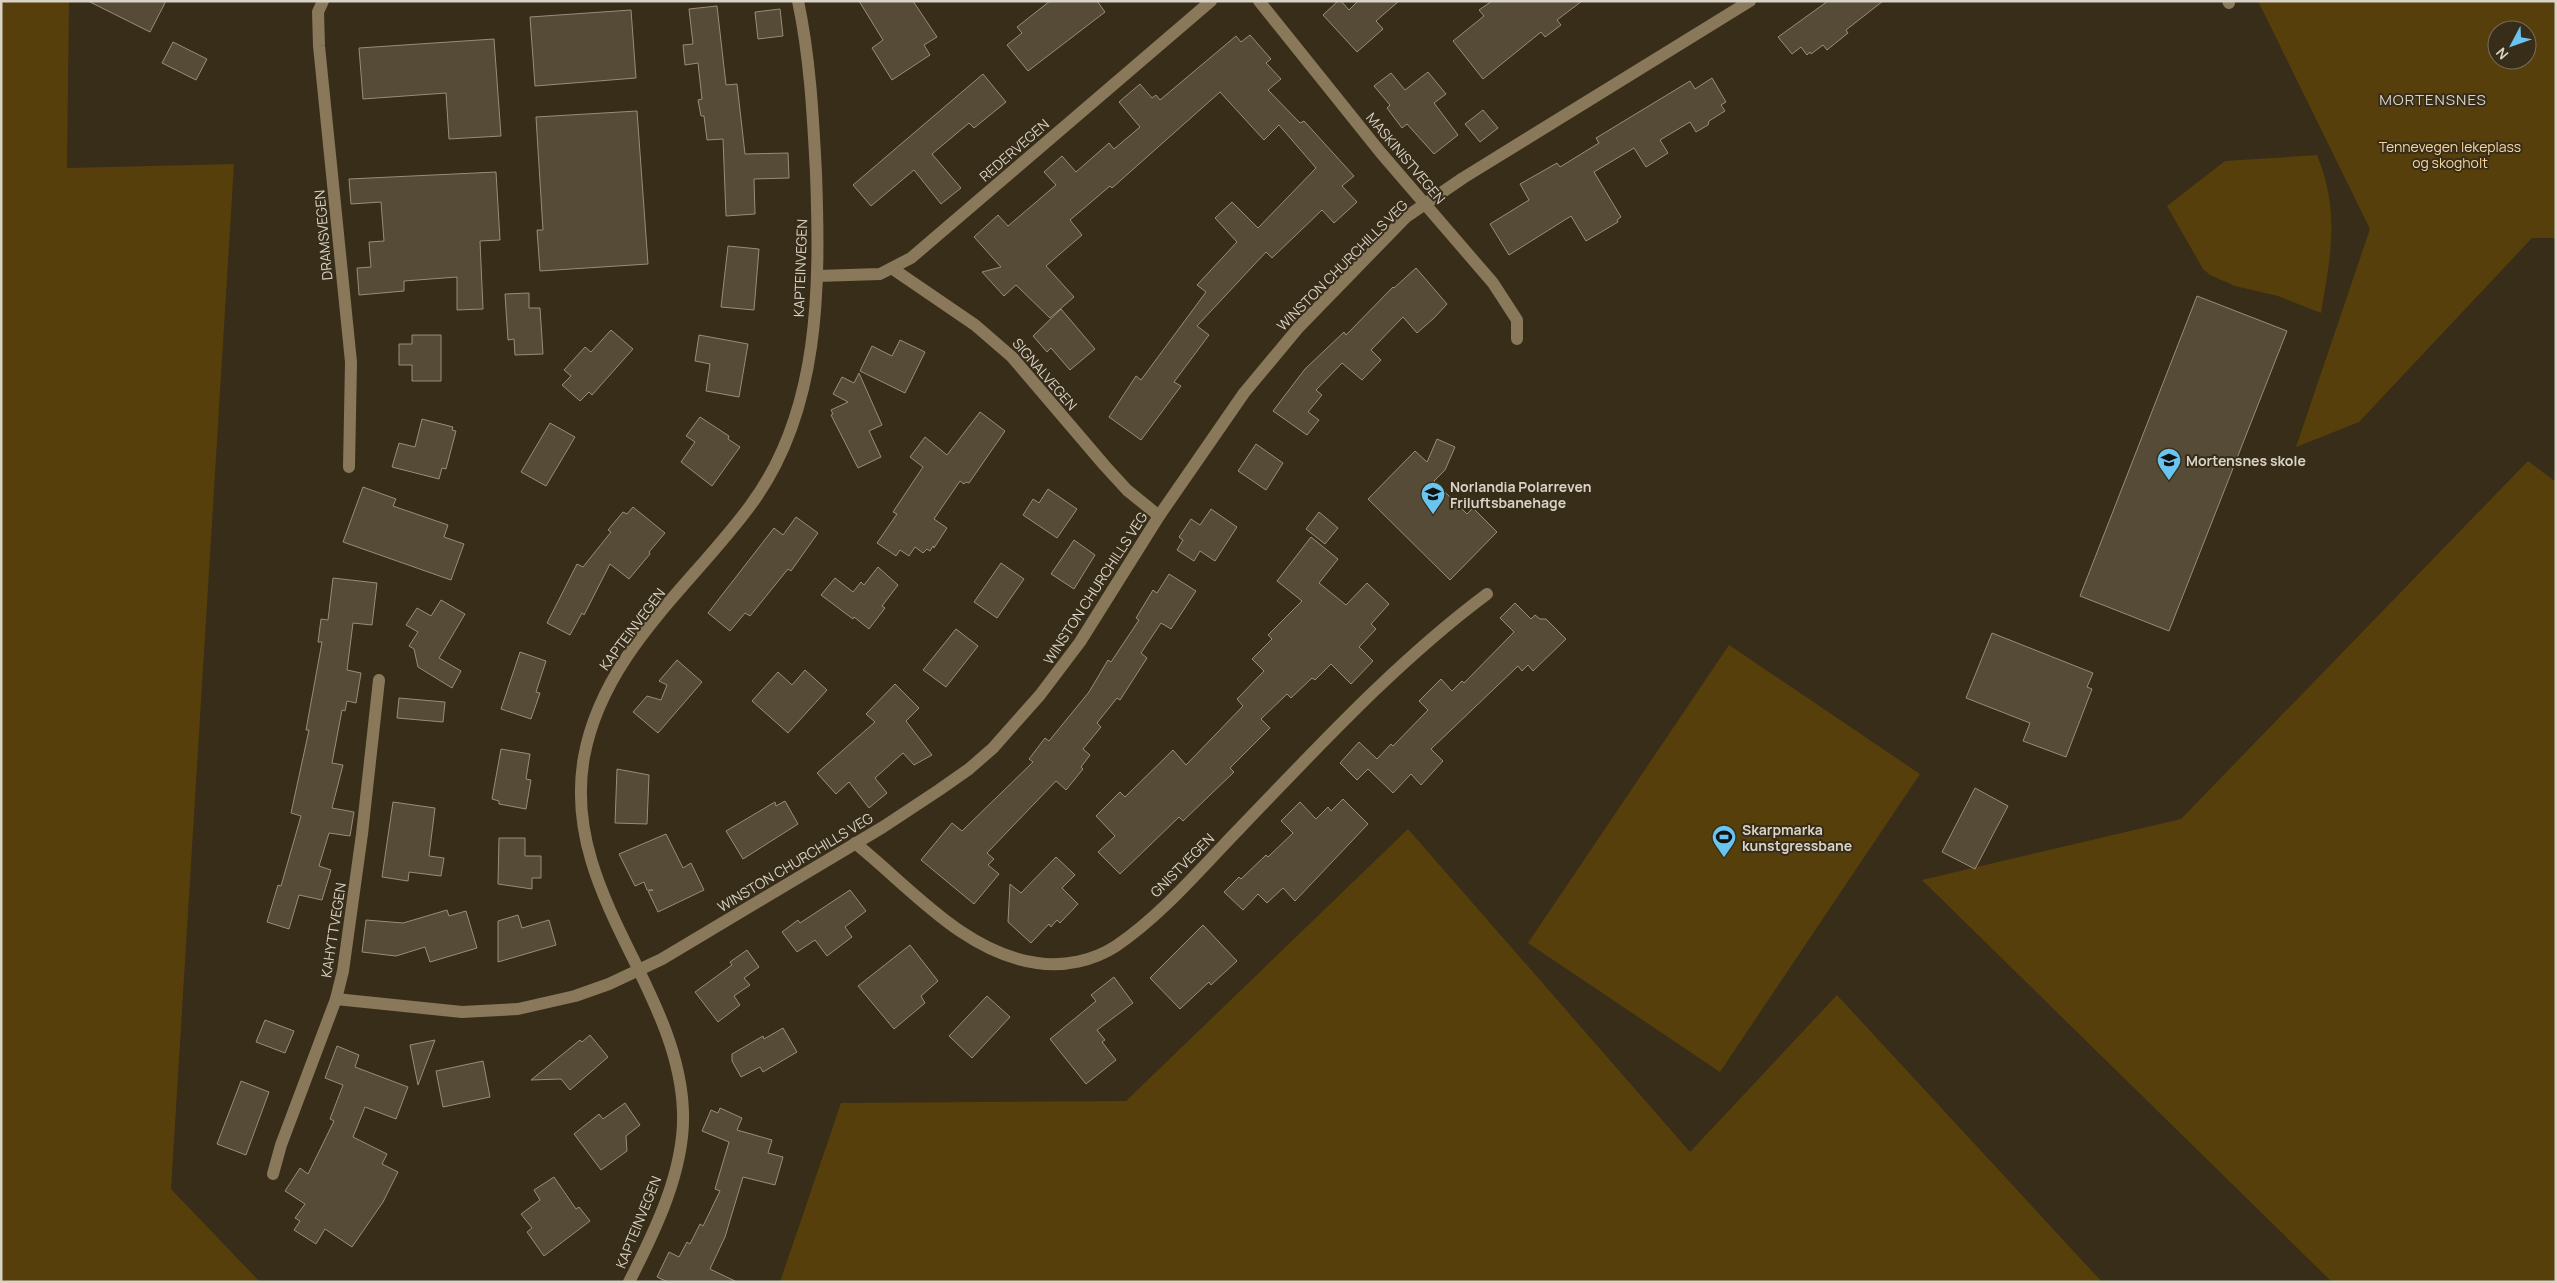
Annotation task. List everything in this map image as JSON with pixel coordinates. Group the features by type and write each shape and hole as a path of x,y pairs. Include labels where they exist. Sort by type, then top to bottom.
{"street":[{"name":"DRAMSVEGEN","path":"323,1 318,12 319,46 351,362 349,468"},
{"name":"KAPTEINVEGEN","path":"629,1282 670,1188 683,1127 680,1089 670,1049 639,970 606,904 589,852 582,806 581,781 584,754 600,703 615,674 653,622 750,507 778,460 791,432 804,385 817,276 814,126 798,1"},
{"name":"REDERVEGEN","path":"817,276 857,277 880,274 893,269 911,258 1211,1"},
{"name":"MASKINISTVEGEN","path":"1259,1 1424,204 1477,264 1512,310 1517,320 1517,339"},
{"name":"WINSTON CHURCHILLS VEG","path":"336,999 432,1010 486,1012 540,1005 575,996 639,970 697,939 855,843 969,769 993,748 1040,695 1080,642 1159,516 1220,426 1273,357 1384,240 1424,204 1750,1"},
{"name":"SIGNALVEGEN","path":"893,269 995,341 1012,357 1127,490 1159,516"},
{"name":"GNISTVEGEN","path":"855,843 947,920 986,947 1011,957 1038,964 1067,964 1092,958 1115,946 1160,908 1403,664 1487,594"},
{"name":"KAHYTTVEGEN","path":"273,1174 281,1144 336,999 343,971 362,834 379,680"}],"green space":[{"path":"1,1 69,1 67,168 234,164 171,1189 260,1282 1,1282"},
{"name":"Tennevegen lekeplass og skogholt","path":"2258,1 2556,1 2556,238 2532,238 2359,422 2296,447 2370,229"},
{"path":"2317,155 2329,195 2331,214 2330,252 2321,313 2278,296 2235,286 2210,275 2203,269 2167,206 2225,161"},
{"path":"2528,461 2556,482 2556,1282 2332,1282 1922,880 2181,819"},
{"name":"Skarpmarka kunstgressbane","path":"1729,645 1920,774 1720,1072 1528,943"},
{"path":"1408,829 1690,1152 1837,995 2102,1282 780,1282 841,1103 1126,1101"}],"building":[{"path":"88,1 166,1 150,32"},
{"path":"859,1 913,1 937,37 924,45 930,55 892,80 872,48 883,40"},
{"path":"1050,1 1097,1 1105,12 1028,71 1007,45 1022,33 1017,27"},
{"path":"1338,1 1341,1 1349,10 1358,1 1399,1 1376,21 1383,29 1357,52 1323,15"},
{"path":"1492,1 1582,1 1557,20 1561,25 1545,37 1541,32 1483,79 1453,41 1484,16 1479,10"},
{"path":"1828,1 1883,1 1846,30 1848,33 1827,50 1823,45 1807,55 1801,47 1792,54 1778,37"},
{"path":"717,6 726,85 737,84 745,154 788,153 789,178 754,179 755,214 726,216 723,139 707,140 704,116 701,116 698,100 702,99 698,63 685,65 683,45 693,44 689,9"},
{"path":"780,9 783,36 758,39 755,12"},
{"path":"631,10 636,78 535,86 530,17"},
{"path":"1250,35 1271,59 1266,63 1281,79 1268,90 1300,123 1304,121 1354,176 1342,186 1357,202 1334,223 1322,210 1272,258 1266,252 1197,326 1209,335 1174,382 1181,386 1141,440 1109,417 1136,376 1141,380 1206,292 1197,285 1237,242 1215,218 1232,202 1258,228 1316,168 1279,125 1264,140 1220,92 1112,188 1110,186 1070,220 1082,235 1046,266 1074,297 1050,318 1016,285 1004,296 982,272 1001,267 974,237 998,215 1008,226 1056,185 1044,172 1062,156 1076,172 1109,143 1114,149 1140,127 1119,102 1140,84 1152,98 1156,95 1160,100 1236,36 1241,42"},
{"path":"494,39 501,136 449,139 446,93 363,99 359,48"},
{"path":"173,42 207,59 196,80 162,63"},
{"path":"1428,72 1446,94 1434,103 1458,135 1434,154 1407,124 1402,128 1387,108 1390,105 1374,86 1391,73 1405,90"},
{"path":"983,74 1006,102 974,128 969,123 932,154 961,188 941,204 914,170 871,206 853,185"},
{"path":"1712,78 1726,102 1721,105 1725,111 1709,121 1708,125 1696,132 1690,122 1660,140 1668,153 1646,167 1634,148 1594,172 1621,217 1617,220 1618,222 1586,241 1571,216 1509,255 1490,224 1529,200 1520,184 1557,163 1560,167 1599,143 1596,138 1690,81 1695,89"},
{"path":"1483,110 1498,128 1480,142 1465,124"},
{"path":"637,111 648,264 540,271 537,230 543,230 536,117"},
{"path":"496,172 500,240 480,241 483,309 457,310 457,277 404,281 404,291 359,295 357,268 371,267 369,242 384,241 381,202 351,204 349,179"},
{"path":"728,246 759,249 754,310 721,307"},
{"path":"1416,268 1447,304 1434,318 1417,333 1403,317 1371,350 1381,360 1362,380 1342,363 1316,390 1322,395 1308,412 1319,420 1307,435 1273,411 1305,369 1344,332 1346,335 1393,287"},
{"path":"529,293 529,308 540,308 543,354 515,355 514,339 508,340 505,294"},
{"path":"2197,296 2287,331 2169,631 2080,596"},
{"path":"1061,309 1095,349 1070,370 1051,348 1047,352 1033,336"},
{"path":"611,330 633,349 592,395 589,392 580,401 562,385 571,376 564,370 585,347 591,352"},
{"path":"412,335 441,335 441,381 412,381 412,365 399,365 399,344 412,344"},
{"path":"699,335 748,344 739,397 706,391 710,364 695,361"},
{"path":"900,340 925,352 905,393 860,371 872,346 892,356"},
{"path":"859,373 882,425 869,431 881,457 858,468 831,415 833,414 831,410 848,402 833,394 842,377 854,383"},
{"path":"980,412 1005,431 969,483 966,482 964,484 960,481 934,519 947,528 934,548 933,546 930,551 927,549 923,553 915,547 909,556 900,550 896,556 877,543 897,514 893,512 923,467 910,457 925,437 947,455"},
{"path":"700,417 729,436 728,439 740,447 712,486 681,462 695,442 686,436"},
{"path":"422,419 453,427 452,430 456,431 446,469 442,468 439,479 392,467 399,443 415,447"},
{"path":"550,423 575,437 546,486 521,472"},
{"path":"1437,439 1455,447 1445,470 1434,481 1467,514 1473,508 1497,532 1450,580 1368,499 1415,451 1427,462"},
{"path":"1256,444 1283,463 1266,490 1238,471"},
{"path":"363,487 396,499 393,506 448,525 444,537 464,544 451,580 343,542"},
{"path":"1048,489 1077,509 1057,538 1023,515 1033,499 1039,503"},
{"path":"633,507 665,533 649,552 650,554 629,579 610,564 584,615 582,613 570,635 547,623 577,564 583,567 611,532 608,530 623,512 627,514"},
{"path":"1211,509 1237,527 1215,561 1200,551 1194,561 1177,550 1183,540 1179,537 1191,519 1200,525"},
{"path":"1319,512 1338,528 1325,544 1306,529"},
{"path":"796,517 818,533 791,571 788,569 750,616 745,613 730,631 708,613 774,528 783,535"},
{"path":"1311,537 1338,559 1319,583 1346,605 1367,583 1389,604 1371,624 1376,629 1359,647 1373,661 1351,684 1331,664 1315,680 1312,678 1291,698 1287,694 1261,719 1270,728 1230,768 1234,772 1183,821 1179,817 1120,874 1098,852 1115,836 1096,816 1120,792 1125,797 1173,750 1186,765 1243,706 1237,699 1264,671 1252,659 1272,639 1268,635 1302,601 1277,581"},
{"path":"1074,540 1095,555 1074,589 1051,574"},
{"path":"1001,563 1024,579 997,618 974,602"},
{"path":"878,567 898,585 882,606 885,608 869,629 821,595 835,578 853,592 861,582 864,585"},
{"path":"1169,574 1196,591 1171,629 1161,623 1141,653 1147,658 1120,700 1117,698 1097,723 1101,727 1083,749 1090,755 1081,767 1083,769 1066,790 1056,781 987,853 994,859 988,865 999,874 974,904 921,860 952,823 962,831 1033,762 1029,759 1045,738 1049,741 1089,692 1108,660 1111,662 1139,620 1136,618 1153,590 1157,593"},
{"path":"333,578 377,583 372,625 353,623 347,670 361,673 356,703 347,701 345,711 342,710 332,763 343,765 332,808 354,812 350,836 329,833 319,866 331,870 322,900 299,895 289,929 267,922 278,885 281,886 301,816 291,813 309,730 306,730 322,642 318,642 321,619 328,620"},
{"path":"441,600 465,614 439,658 461,671 452,688 418,667 414,649 409,646 418,632 406,625 417,608 431,616"},
{"path":"1515,603 1531,619 1535,615 1540,619 1546,619 1566,639 1533,671 1528,665 1522,671 1518,666 1431,749 1443,761 1421,785 1411,774 1393,793 1368,769 1357,780 1340,763 1359,742 1377,759 1391,744 1393,746 1428,710 1419,701 1441,679 1452,691 1462,681 1464,683 1514,632 1500,618"},
{"path":"956,629 978,646 946,687 923,670"},
{"path":"1992,633 2093,673 2087,687 2092,689 2066,757 2023,741 2030,723 1966,698"},
{"path":"520,652 546,661 536,692 540,693 531,719 501,709"},
{"path":"677,660 702,682 658,733 633,712 647,696 661,700 667,685 659,681"},
{"path":"805,670 827,690 788,733 752,701 778,672 792,685"},
{"path":"895,684 919,708 906,721 932,755 914,765 903,753 875,778 887,793 869,808 849,782 836,794 817,773 875,722 866,714"},
{"path":"399,698 445,702 443,722 397,718"},
{"path":"501,749 530,754 526,779 531,780 526,809 499,804 499,801 492,799"},
{"path":"617,769 649,775 647,824 615,823"},
{"path":"1975,788 2008,806 1975,869 1942,852"},
{"path":"1343,799 1368,824 1295,901 1283,888 1267,903 1258,894 1243,910 1224,892 1266,855 1268,857 1293,833 1281,821 1300,802 1316,819 1328,807 1331,811"},
{"path":"785,801 798,824 743,859 726,831 775,802 776,806"},
{"path":"393,802 435,808 429,856 444,858 441,876 409,872 408,881 382,877"},
{"path":"666,834 683,868 691,863 704,890 658,912 648,891 653,890 647,890 644,882 635,886 619,854"},
{"path":"499,838 525,838 525,856 541,856 541,878 532,878 532,889 498,884"},
{"path":"1056,857 1075,875 1062,888 1078,904 1060,923 1057,920 1051,927 1049,924 1031,943 1008,922 1010,884 1021,893"},
{"path":"850,890 866,911 845,927 852,937 827,956 815,940 797,952 782,932 798,920 800,923"},
{"path":"447,910 449,916 466,911 477,948 430,962 425,947 396,956 362,952 366,920 403,923"},
{"path":"518,915 522,928 549,920 556,945 498,962 498,921"},
{"path":"1203,925 1237,961 1211,985 1209,982 1180,1009 1150,978"},
{"path":"910,945 938,981 921,996 925,1003 894,1029 858,986"},
{"path":"747,950 759,967 744,978 750,985 734,996 740,1005 718,1022 695,992 732,965 730,962"},
{"path":"1114,977 1133,1003 1097,1030 1105,1040 1102,1042 1116,1060 1086,1084 1050,1039 1096,1001 1091,995"},
{"path":"987,996 1010,1017 972,1058 949,1036"},
{"path":"265,1020 294,1031 285,1053 256,1042"},
{"path":"783,1028 797,1052 763,1072 760,1067 741,1077 732,1061 732,1054 763,1036 764,1039"},
{"path":"590,1035 608,1057 570,1090 561,1079 531,1080 580,1040 582,1042"},
{"path":"435,1040 418,1085 410,1045"},
{"path":"337,1046 359,1055 355,1067 408,1087 396,1119 365,1107 353,1137 387,1154 382,1164 398,1172 383,1202 352,1247 325,1229 316,1244 294,1230 300,1221 295,1218 305,1204 285,1191 300,1168 308,1174 334,1121 330,1119 343,1085 325,1078"},
{"path":"483,1061 490,1097 443,1107 436,1071"},
{"path":"241,1081 269,1092 246,1155 217,1144"},
{"path":"625,1103 640,1125 626,1136 627,1151 601,1170 574,1134 599,1114 603,1119"},
{"path":"720,1108 742,1118 737,1130 772,1140 768,1153 783,1157 775,1185 743,1177 725,1237 710,1269 737,1282 668,1282 657,1277 669,1252 679,1257 687,1242 690,1244 700,1224 703,1226 720,1191 715,1189 729,1142 702,1131 711,1110 718,1113"},
{"path":"554,1177 576,1209 579,1207 590,1221 544,1256 527,1232 532,1228 521,1214 540,1200 534,1190"}],"place":[{"name":"Mortensnes skole","path":"2169,481"},
{"name":"Norlandia Polarreven Friluftsbanehage","path":"1433,515"},
{"name":"Skarpmarka kunstgressbane","path":"1724,858"}],"district":[{"name":"MORTENSNES","path":"2433,99"}]}
